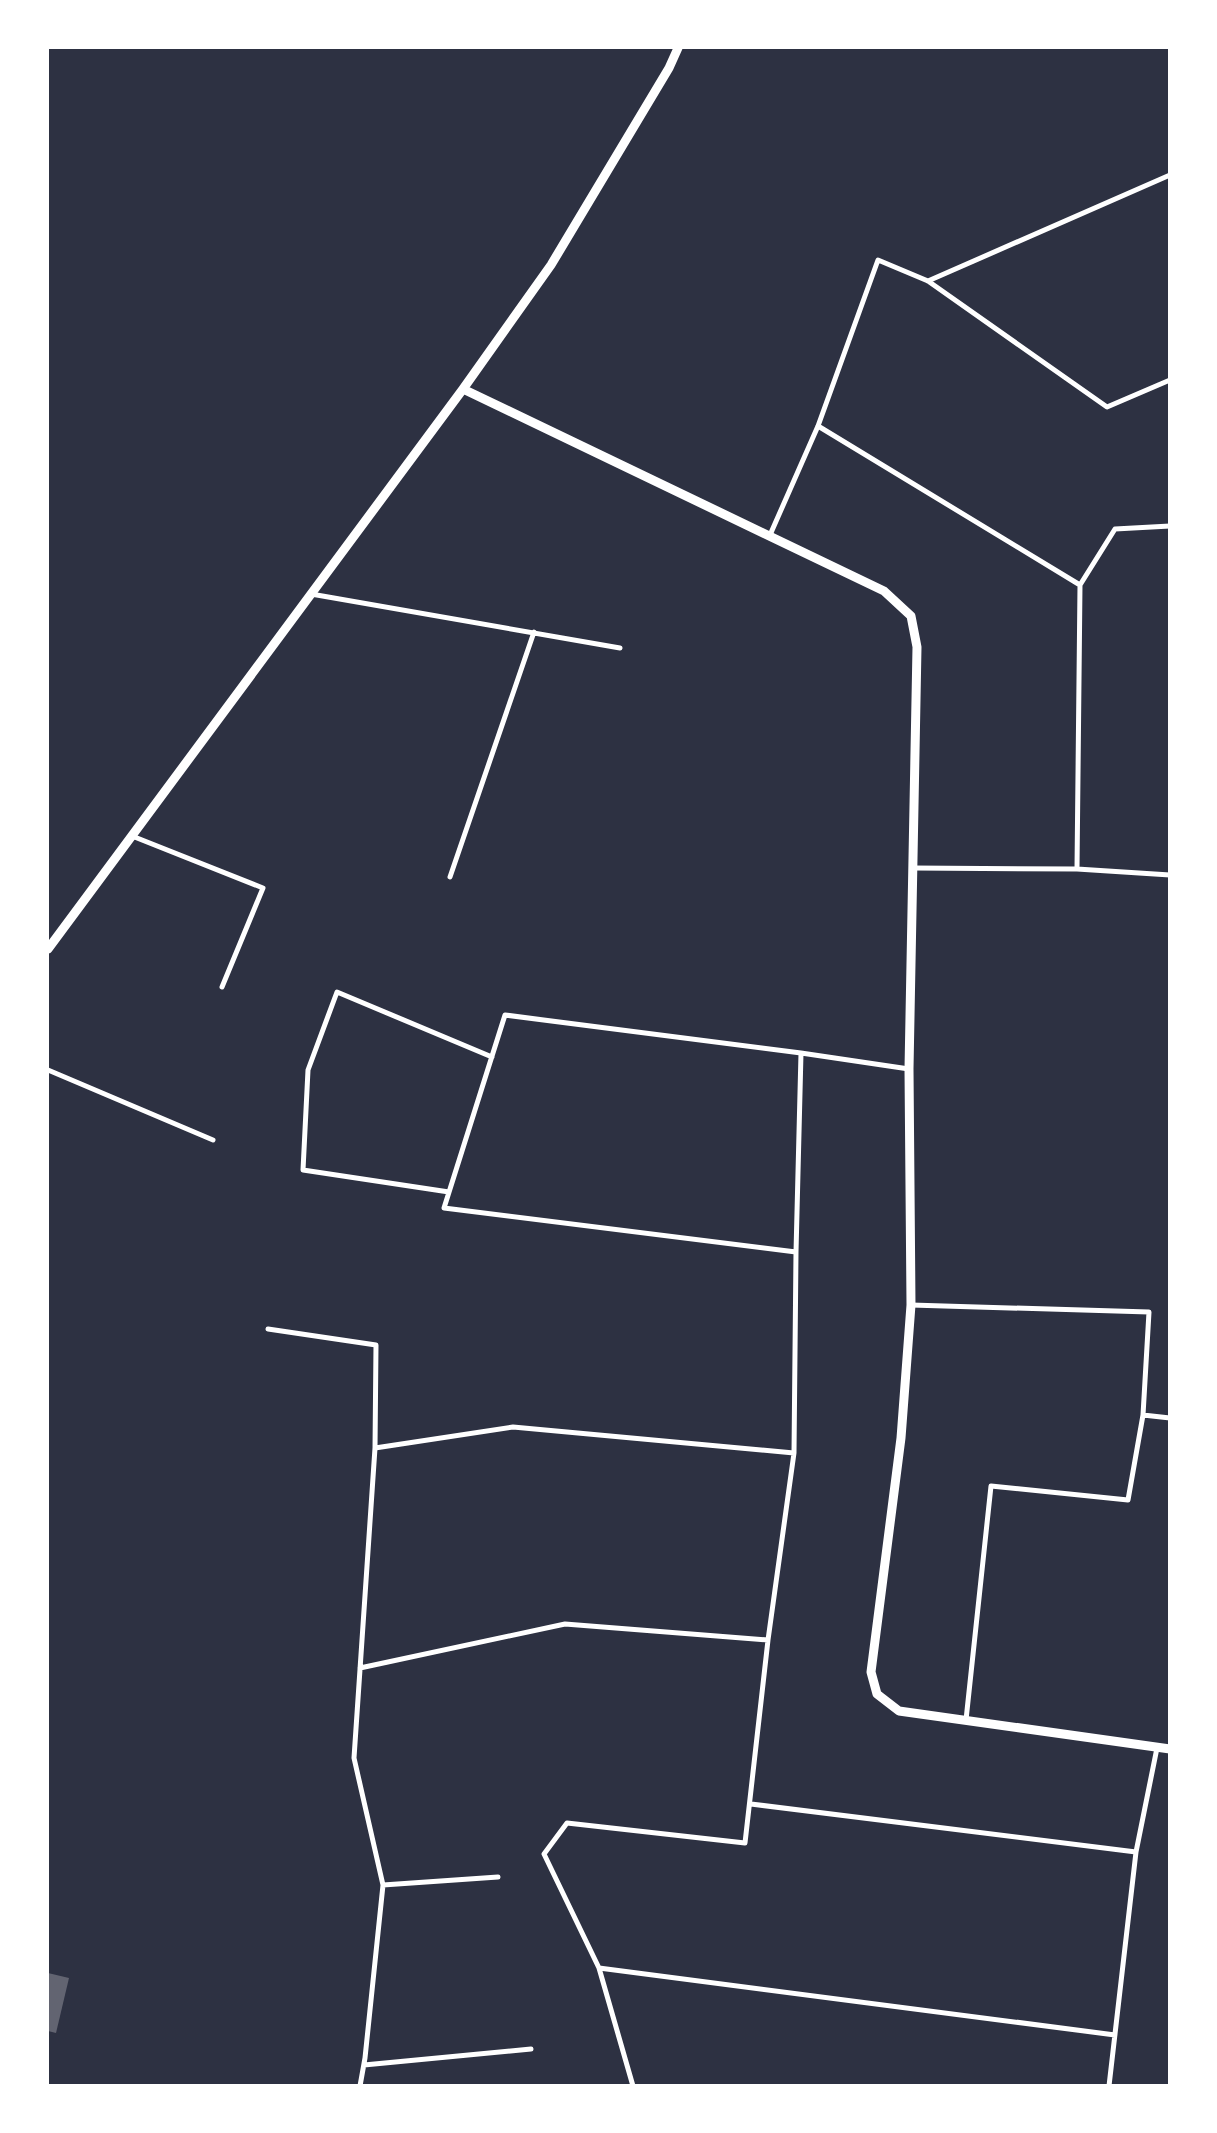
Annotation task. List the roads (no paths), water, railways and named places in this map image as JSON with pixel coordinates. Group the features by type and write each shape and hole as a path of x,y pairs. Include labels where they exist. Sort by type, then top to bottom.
{"street":[{"path":"48,949 464,389 551,266 669,68 678,48"},
{"path":"928,281 1170,175"},
{"path":"770,535 818,426 878,260 928,281 1107,407 1170,380"},
{"path":"464,389 884,591 910,616 916,647 909,1069 910,1305 901,1438 870,1672 877,1694 899,1711 1170,1750"},
{"path":"818,426 1080,585"},
{"path":"1077,869 1080,585 1115,529 1170,526"},
{"path":"311,594 620,648"},
{"path":"450,877 534,632"},
{"path":"131,836 263,888 222,986"},
{"path":"912,868 1077,869 1170,875"},
{"path":"450,1192 303,1170 308,1070 337,992 492,1057"},
{"path":"796,1252 444,1208 505,1015 801,1053 909,1069"},
{"path":"633,2086 599,1968 544,1854 567,1823 745,1843 751,1804 768,1640 794,1453 796,1252 801,1053"},
{"path":"48,1070 212,1140"},
{"path":"910,1305 1148,1312 1143,1414 1128,1500 991,1486 966,1720"},
{"path":"268,1329 376,1345 374,1448 354,1758 383,1885 364,2066 360,2086"},
{"path":"1143,1414 1170,1418"},
{"path":"374,1448 513,1427 794,1453"},
{"path":"360,1668 565,1624 768,1640"},
{"path":"1109,2086 1136,1852 1157,1748"},
{"path":"751,1804 1136,1852"},
{"path":"383,1885 498,1877"},
{"path":"599,1968 1115,2035"},
{"path":"364,2066 531,2049"}]}
